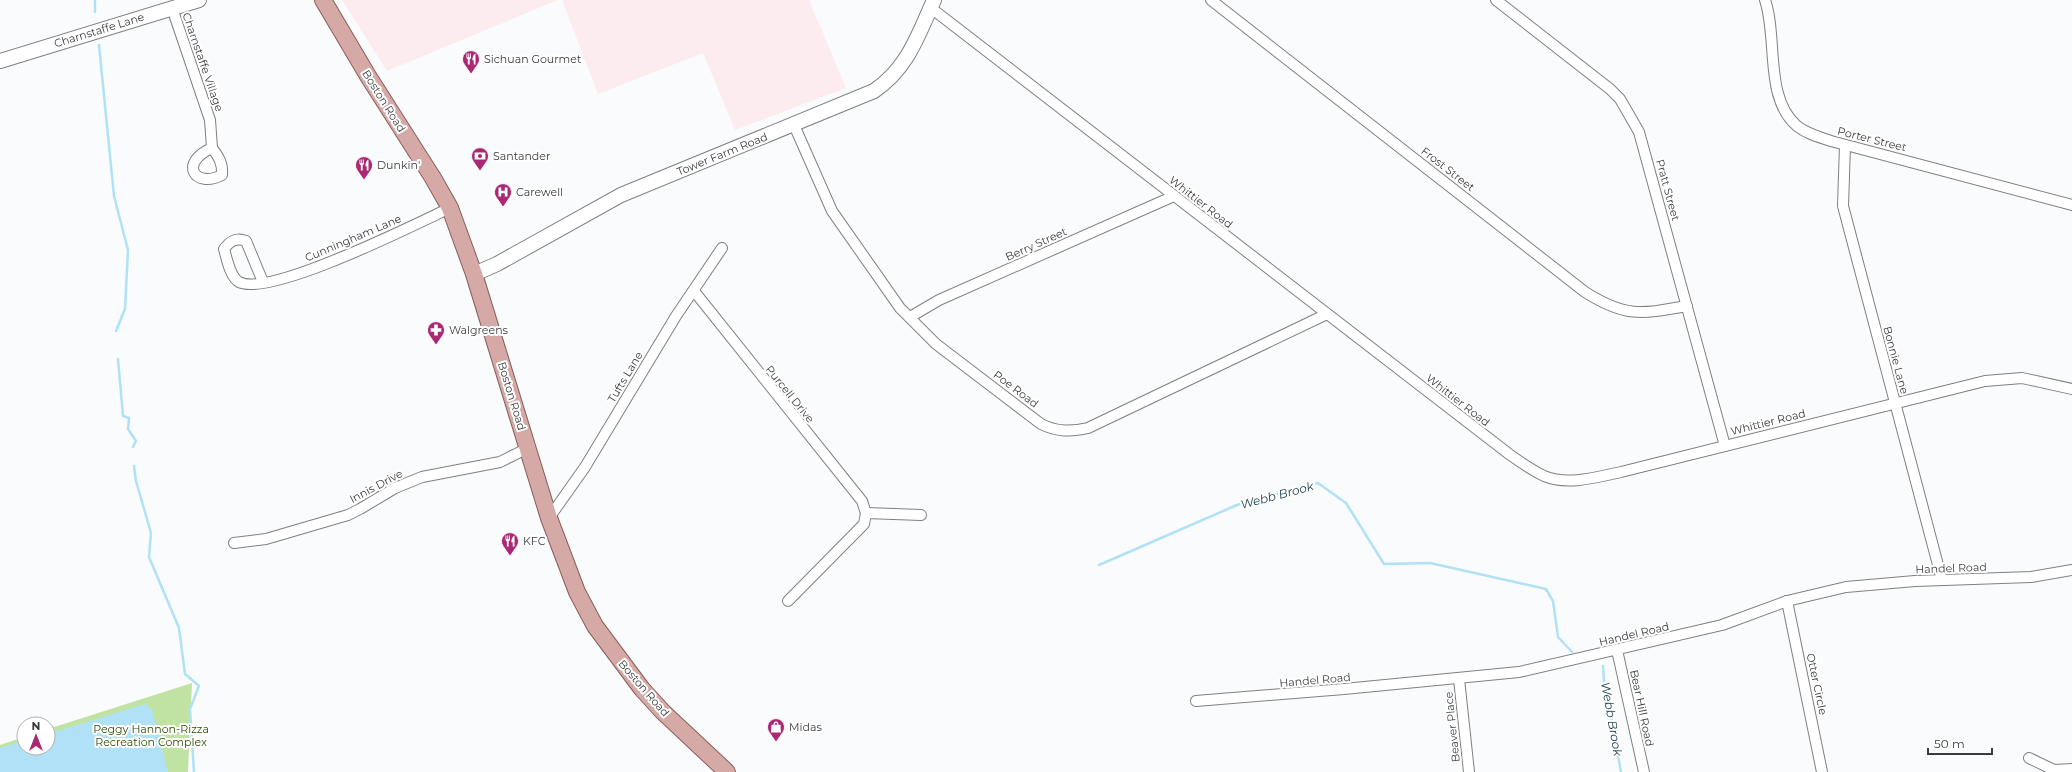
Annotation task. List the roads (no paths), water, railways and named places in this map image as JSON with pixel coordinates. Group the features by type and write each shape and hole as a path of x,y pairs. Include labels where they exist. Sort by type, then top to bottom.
{"main road":[{"name":"Boston Road","path":"323,0 450,208 474,274 549,518 577,592 595,626 620,661 658,706 727,772"}],"street":[{"name":"Charnstaffe Lane","path":"0,61 199,0"},
{"name":"Frost Street","path":"1211,0 1585,292 1608,305 1633,313 1652,312 1687,306"},
{"name":"Pratt Street","path":"1496,0 1610,89 1620,99 1631,116 1641,138 1725,446"},
{"name":"Porter Street","path":"1765,0 1770,22 1778,96 1782,107 1793,121 1807,133 1845,145 2072,205"},
{"name":"Tower Farm Road","path":"474,274 497,264 621,195 856,100 884,84 895,75 904,63 913,47 932,4"},
{"name":"Whittier Road","path":"932,4 1174,196 1327,314 1509,454 1545,476 1559,480 1588,479 1621,472 1985,380 2022,378 2072,389"},
{"name":"Charnstaffe Village","path":"172,8 210,120 212,148"},
{"name":"Poe Road","path":"794,125 832,211 896,302 936,344 1041,424 1052,430 1074,431 1088,428 1327,314"},
{"name":"Bonnie Lane","path":"1845,145 1843,206 1942,580"},
{"name":"Berry Street","path":"910,318 939,300 1174,196"},
{"name":"Cunningham Lane","path":"263,282 246,240 239,238 229,242 224,249 231,271 237,281 246,284 263,282 324,266 450,208"},
{"name":"Tufts Lane","path":"549,518 585,467 676,316 722,248"},
{"name":"Purcell Drive","path":"694,291 862,501 866,513"},
{"name":"Innis Drive","path":"234,543 266,539 348,514 360,509 395,488 422,477 500,462 528,448"},
{"path":"788,601 864,524 866,513 921,515"},
{"name":"Handel Road","path":"1196,700 1459,679 1519,672 1722,625 1787,601 1846,586 1942,580 2032,577 2072,570"},
{"name":"Otter Circle","path":"1787,601 1822,772"},
{"name":"Bear Hill Road","path":"1617,650 1644,772"},
{"name":"Beaver Place","path":"1459,679 1469,772"},
{"path":"2029,758 2054,770 2072,769"}],"water":[{"name":"Peggy Hannon-Rizza Recreation Complex","path":"145,704 152,710 168,772 0,772 0,748 16,743 16,756 56,756 56,732"}],"waterway":[{"path":"95,0 95,12"},
{"path":"99,45 114,196 128,250 125,309 116,331"},
{"path":"118,359 123,416 129,418 128,429 136,441 133,447"},
{"path":"134,466 136,481 151,533 149,557 179,628 185,674 199,686 190,709 194,772"},
{"name":"Webb Brook","path":"1099,565 1237,505 1318,483 1346,503 1384,564 1430,563 1546,589 1553,601 1558,637 1572,652"},
{"name":"Webb Brook","path":"1603,666 1604,680 1621,772"}],"place":[{"name":"Sichuan Gourmet","path":"471,74"},
{"name":"Santander","path":"480,171"},
{"name":"Dunkin'","path":"364,180"},
{"name":"Carewell","path":"503,207"},
{"name":"Walgreens","path":"436,345"},
{"name":"KFC","path":"510,556"},
{"name":"Midas","path":"776,742"}]}
